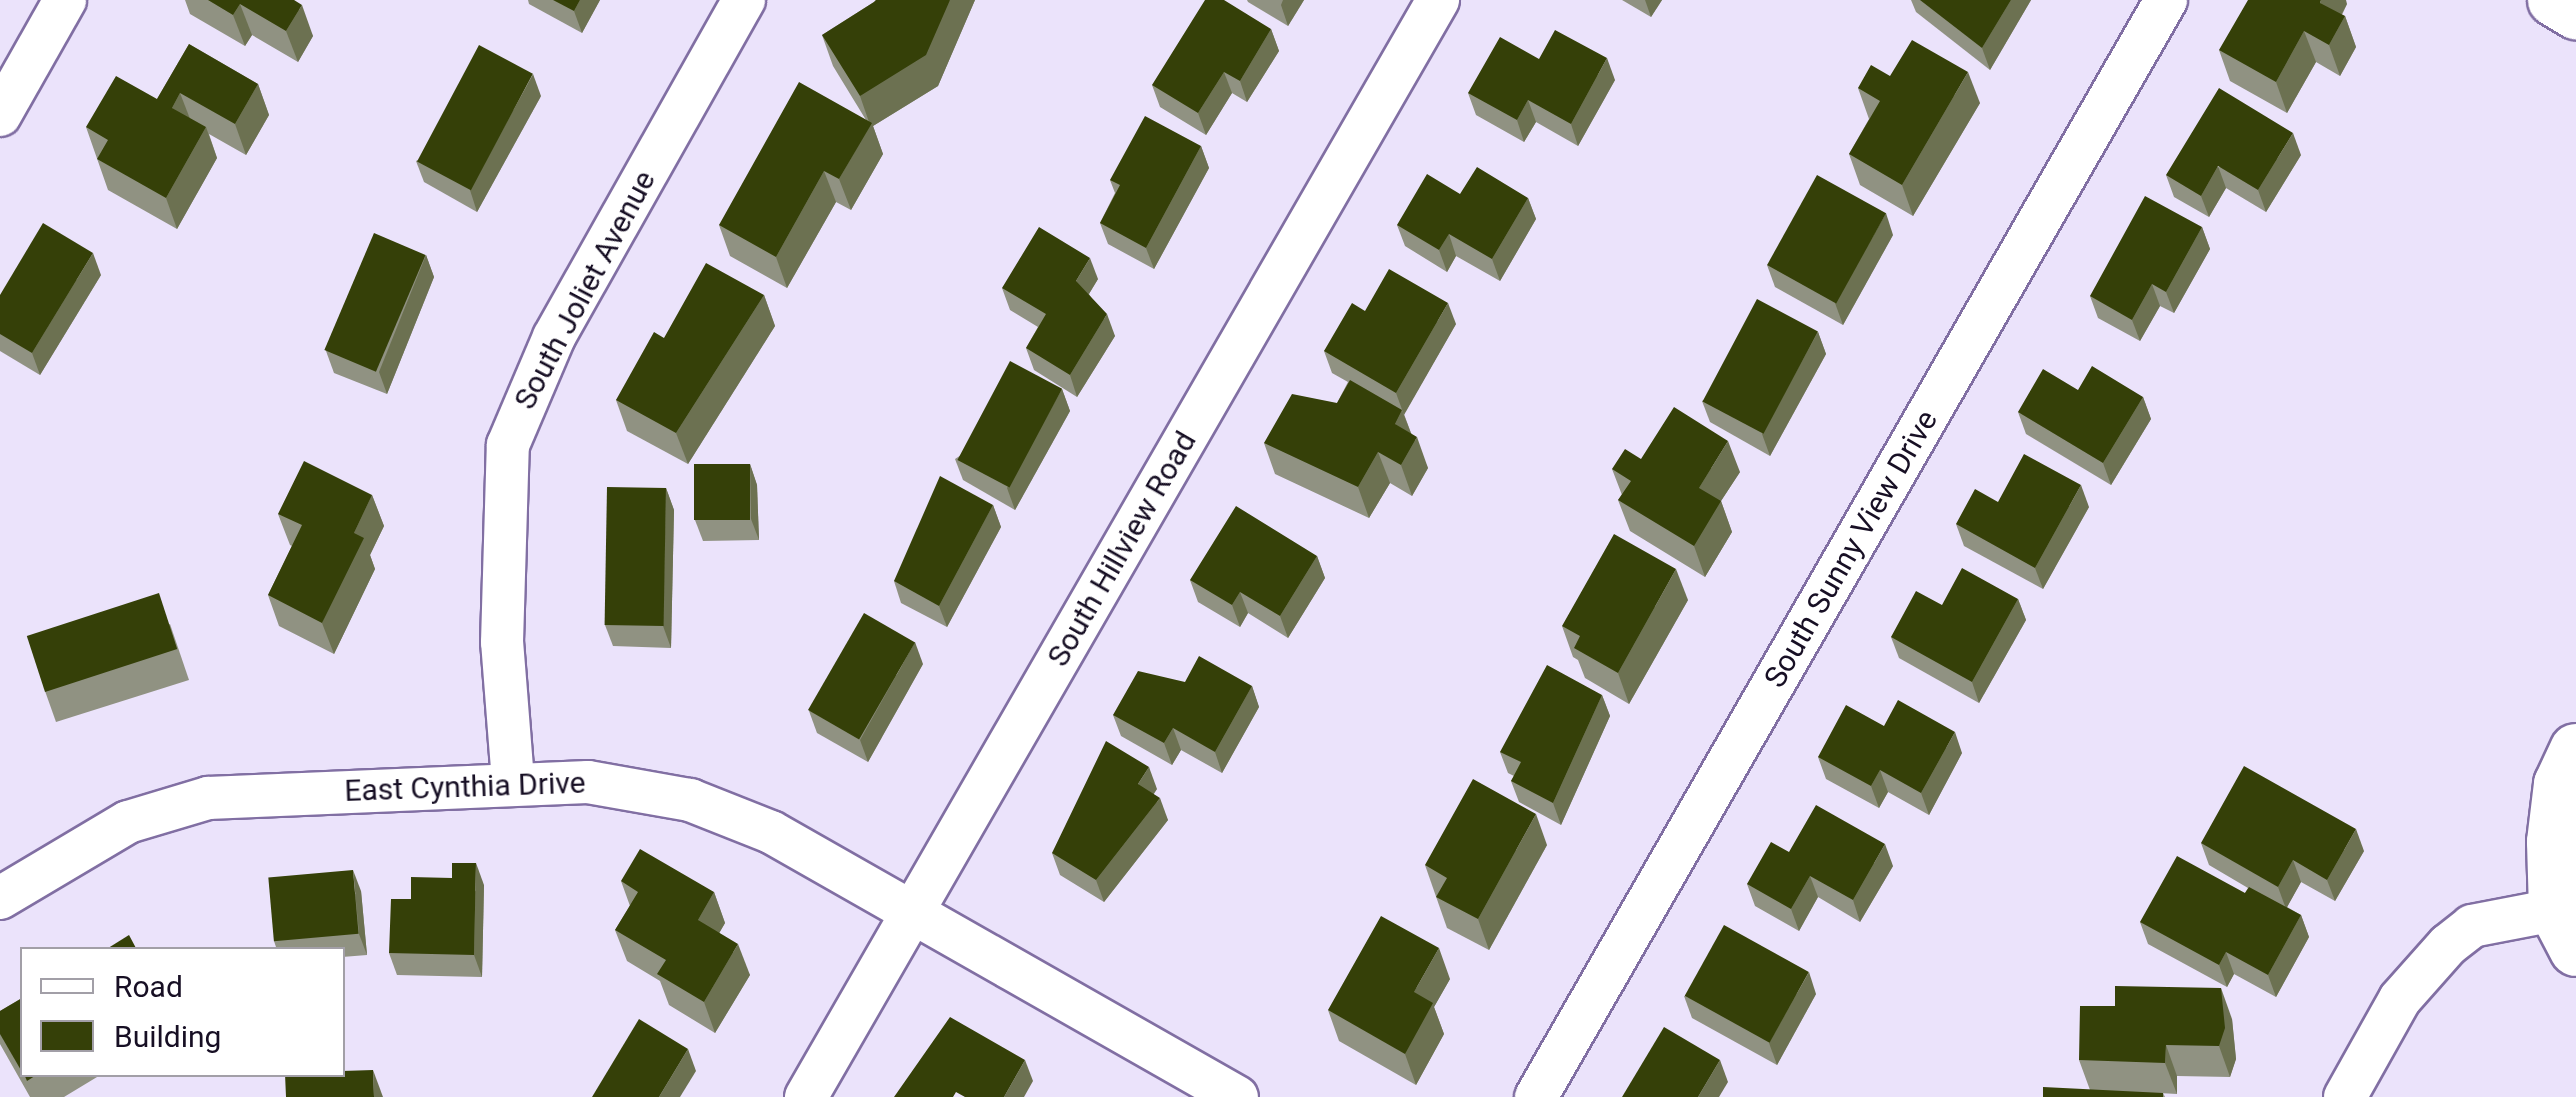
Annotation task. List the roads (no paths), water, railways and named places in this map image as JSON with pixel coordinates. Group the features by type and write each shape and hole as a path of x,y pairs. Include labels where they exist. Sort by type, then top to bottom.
{"street":[{"path":"0,114 65,0"},
{"name":"South Joliet Avenue","path":"513,781 502,642 508,444 554,337 744,0"},
{"name":"South Hillview Road","path":"806,1097 1438,0"},
{"name":"South Sunny View Drive","path":"1536,1097 2166,0"},
{"path":"2554,0 2576,12"},
{"path":"2346,1097 2400,999 2448,945 2472,926 2565,930 2554,815 2576,750"},
{"name":"East Cynthia Drive","path":"0,898 174,805 513,781 588,782 690,800 914,909 1237,1097"}]}
